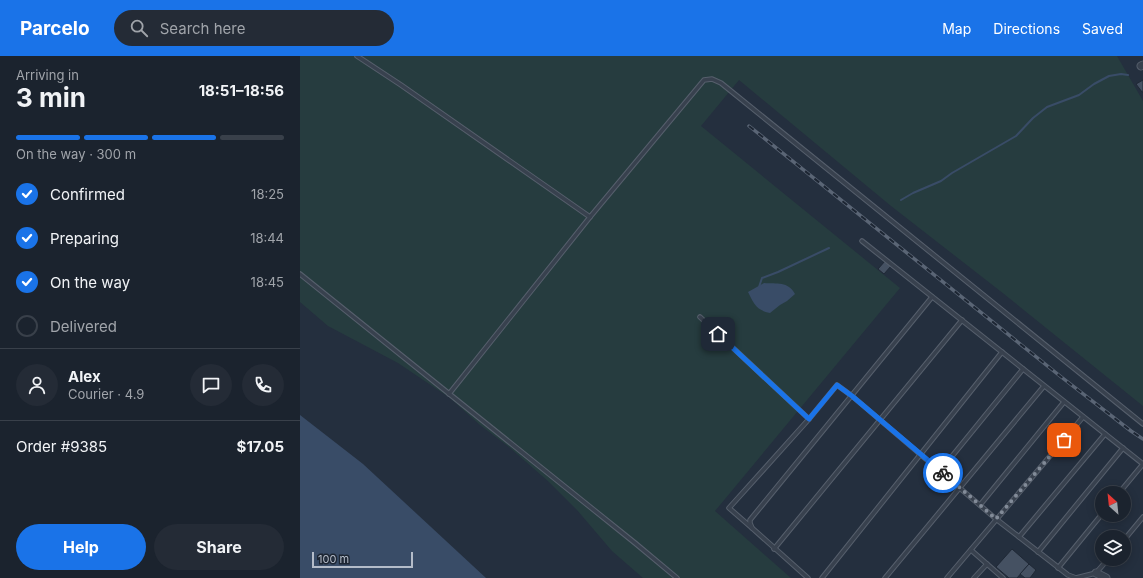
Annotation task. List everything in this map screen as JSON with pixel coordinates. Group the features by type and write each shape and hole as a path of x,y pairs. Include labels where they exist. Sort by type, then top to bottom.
{"street":[{"path":"1096,574 1106,578"}],"lane":[{"path":"357,56 590,217"},
{"path":"449,394 590,217 696,89 704,80 712,79 721,83 1143,424"},
{"path":"862,241 1143,464 1125,486"},
{"path":"300,274 677,578"},
{"path":"752,528 750,520 932,297"},
{"path":"700,318 809,419"},
{"path":"774,549 962,320"},
{"path":"822,578 1002,352"},
{"path":"940,471 1023,369"},
{"path":"808,578 729,508 809,419 837,385 852,396 996,519 1068,575 1076,578 1096,574 1102,566"},
{"path":"885,578 1044,386"},
{"path":"980,505 1064,402"},
{"path":"947,578 1083,417"},
{"path":"1019,537 1105,434"},
{"path":"1038,552 1123,448"},
{"path":"1131,532 1143,517"},
{"path":"1058,568 1095,522"},
{"path":"971,550 1003,578"},
{"path":"974,578 987,564"}],"green space":[{"path":"300,56 1117,56 1143,101 1143,406 1004,294 891,206 739,80 701,126 900,288 715,511 791,578 643,578 612,551 577,510 549,482 450,398 398,363 328,326 300,302"}],"water":[{"path":"764,283 778,283 786,285 795,294 770,313 765,312 756,306 748,292"},
{"path":"300,415 363,464 486,578 300,578"}],"building":[{"path":"1143,80 1143,92 1142,92 1136,84"},
{"path":"885,261 891,266 884,274 878,269"},
{"path":"1012,549 1029,564 1017,578 1009,578 996,567"},
{"path":"1029,564 1036,570 1030,578 1025,578 1020,574"}],"waterway":[{"path":"901,200 941,181 952,173 1016,136 1033,118 1047,107 1079,95 1094,84 1109,76 1121,74 1128,75"},
{"path":"759,287 762,278 829,248"}],"railway":[{"path":"749,126 1060,376 1143,439"}],"way so far":[{"path":"943,473 996,519 1064,440"}],"route":[{"path":"718,334 809,419 837,385 943,473"}]}
